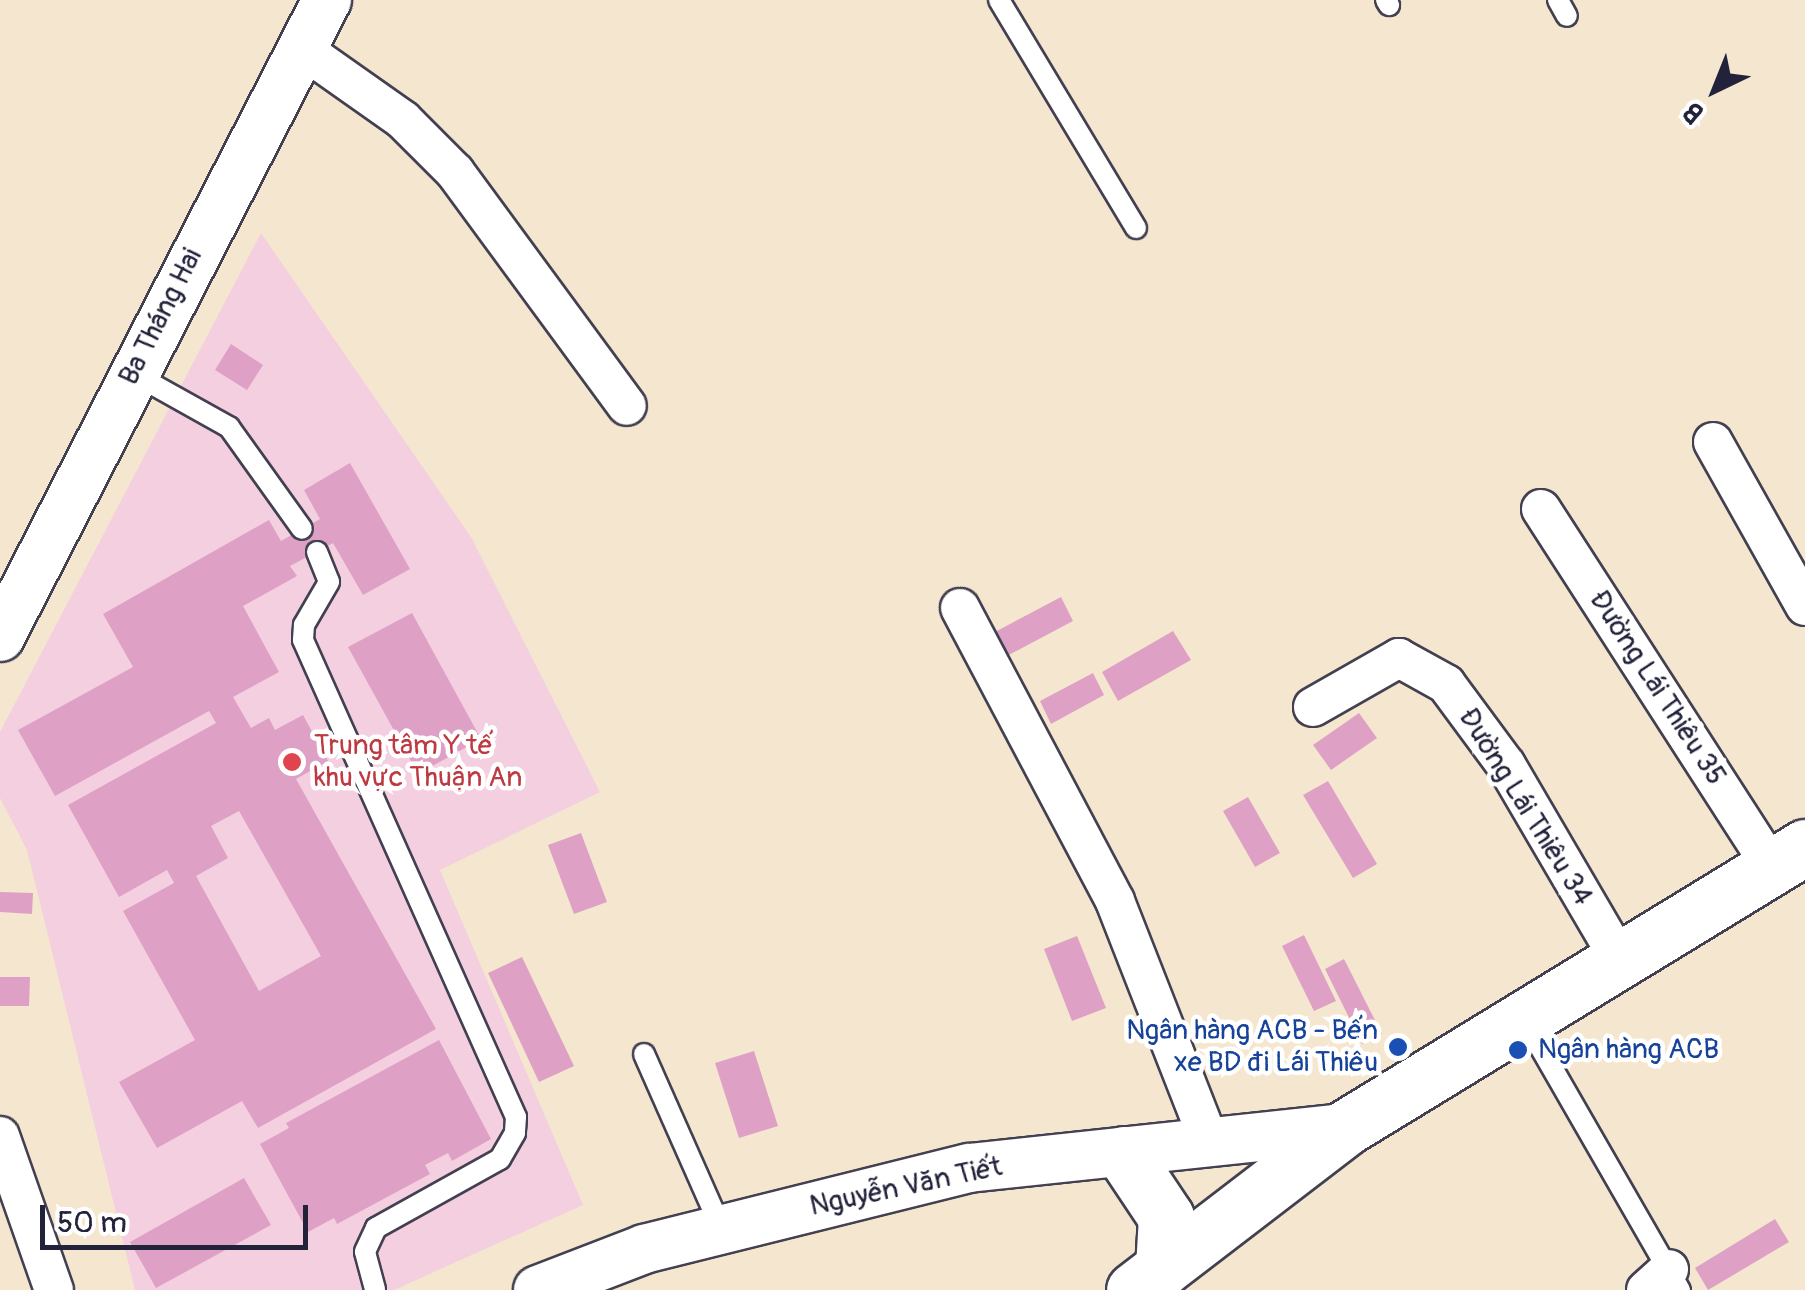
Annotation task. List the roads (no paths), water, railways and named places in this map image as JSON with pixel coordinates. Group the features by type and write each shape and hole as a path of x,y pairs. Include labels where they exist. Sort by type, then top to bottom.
{"main road":[{"path":"1149,1279 1345,1128 1789,857"},
{"path":"1124,1154 1166,1217 1149,1279"}],"street":[{"name":"Ba Tháng Hai","path":"0,637 132,373 327,0"},
{"path":"301,48 403,120 455,172 627,406"},
{"path":"1713,442 1805,606"},
{"name":"Đường Lái Thiêu 35","path":"1541,509 1789,857"},
{"path":"960,608 1115,902 1210,1144"},
{"name":"Đường Lái Thiêu 34","path":"1312,707 1399,658 1446,684 1506,765 1620,960"},
{"name":"Nguyễn Văn Tiết","path":"538,1290 644,1249 969,1168 1345,1128"},
{"path":"0,1136 54,1290"}],"lane":[{"path":"999,0 1136,228"},
{"path":"132,373 229,427 302,529"},
{"path":"317,552 329,582 326,597 304,625 303,640 516,1117 516,1133 500,1159 376,1228 364,1252 375,1290"},
{"path":"1524,1019 1665,1283"},
{"path":"644,1054 722,1230"}],"place":[{"name":"Trung tâm Y tế khu vực Thuận An","path":"292,762"},
{"name":"Ngân hàng ACB - Bến xe BD đi Lái Thiêu","path":"1398,1047"},
{"name":"Ngân hàng ACB","path":"1518,1050"}]}
